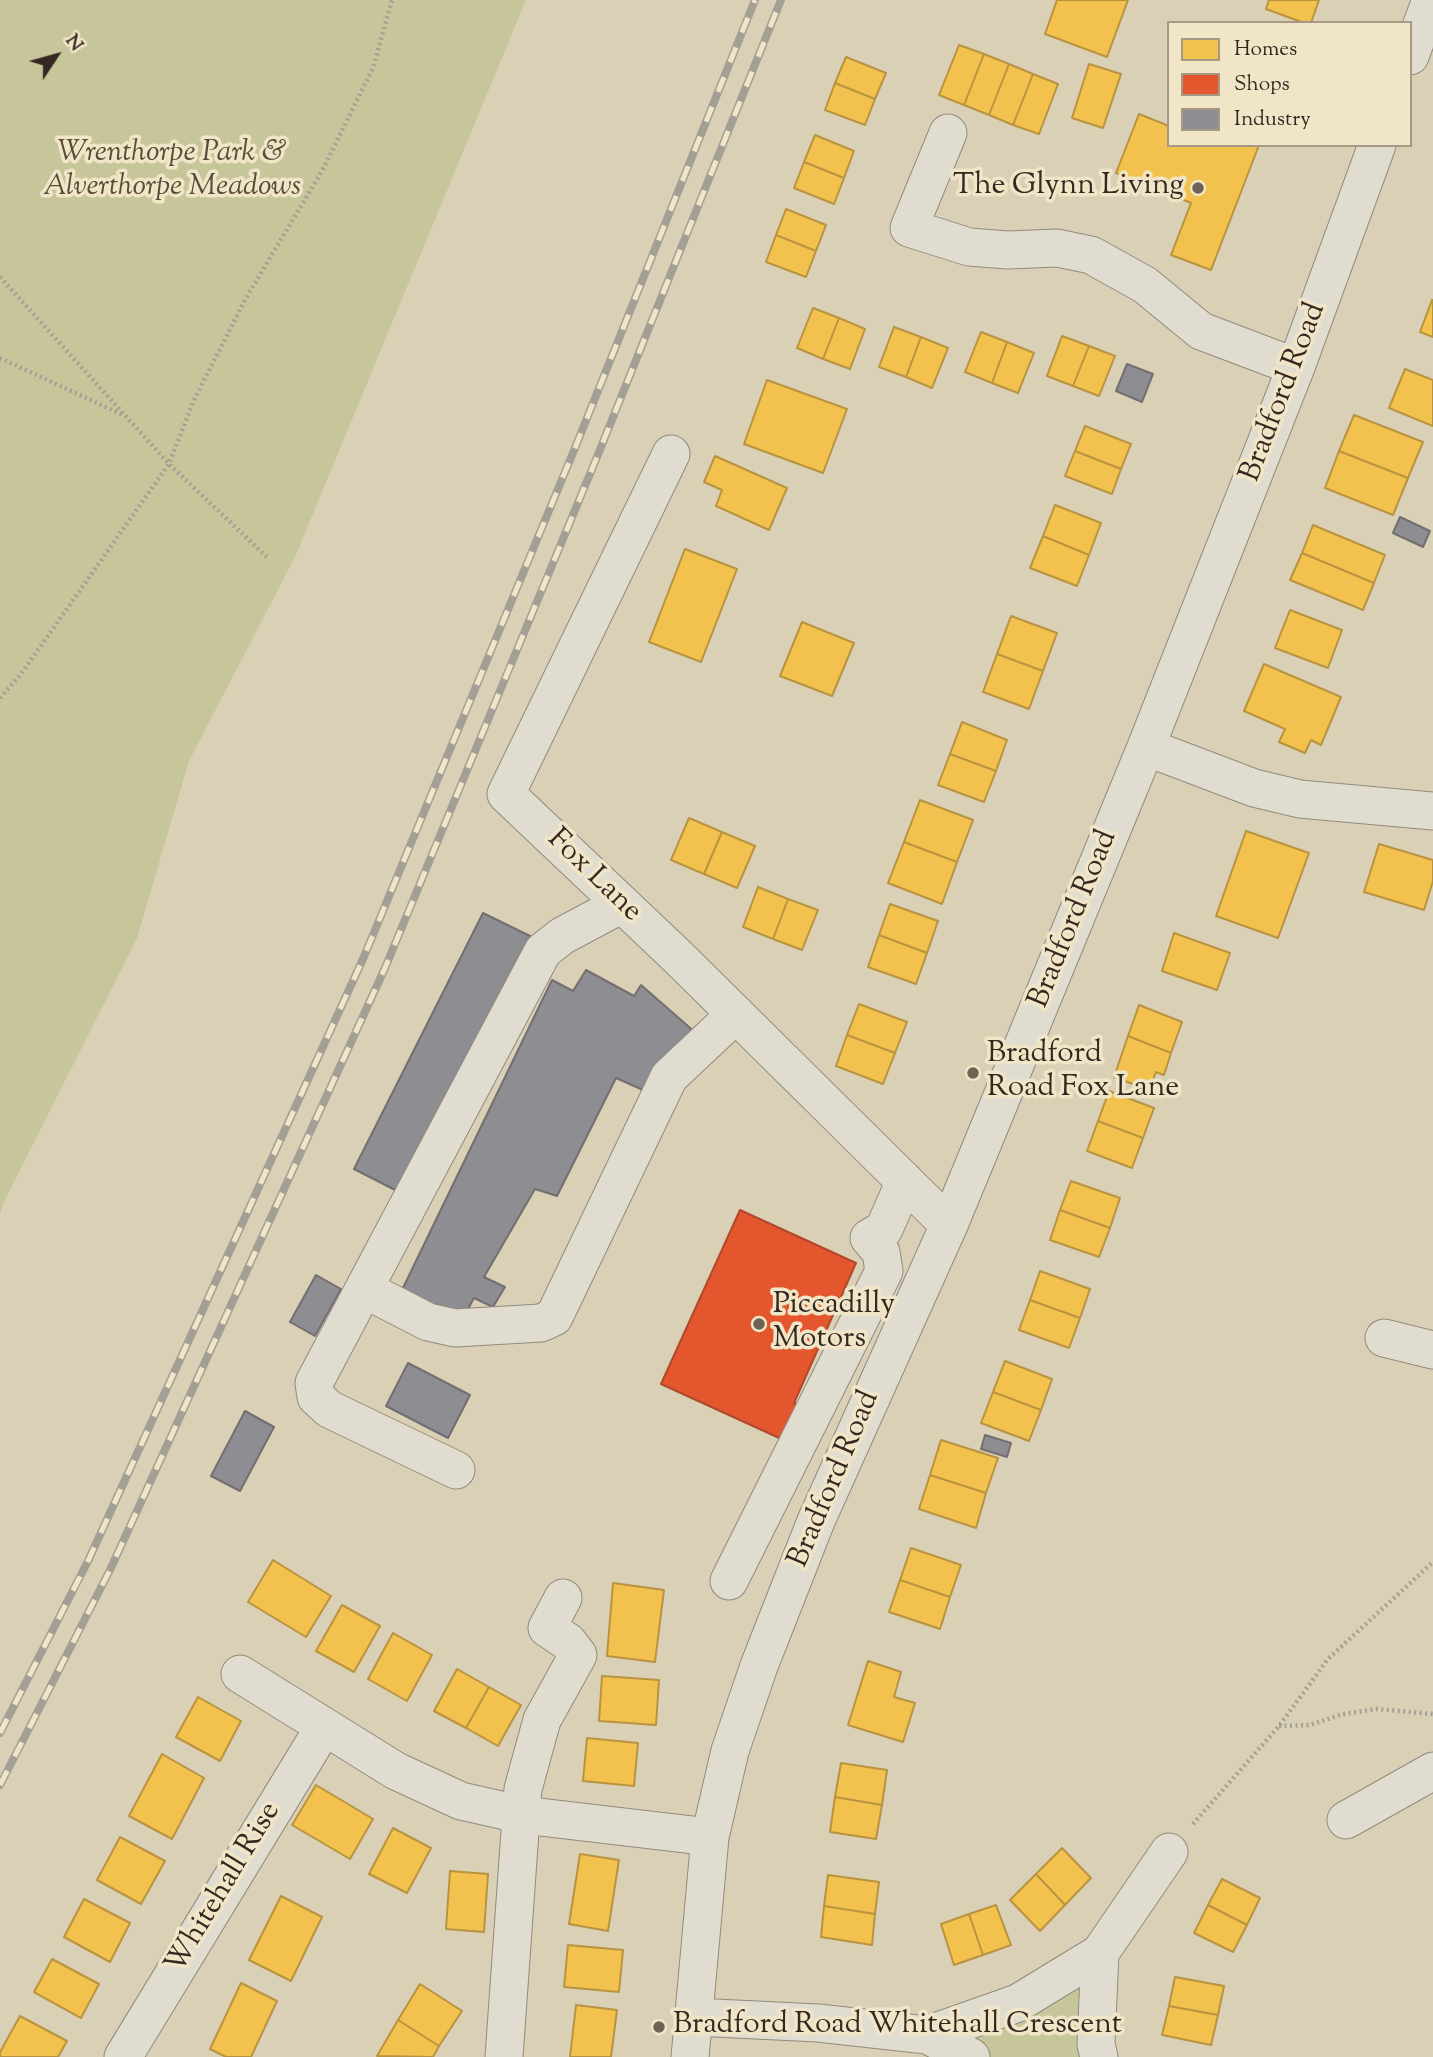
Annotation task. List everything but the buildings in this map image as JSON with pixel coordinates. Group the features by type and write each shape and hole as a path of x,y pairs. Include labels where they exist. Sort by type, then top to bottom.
{"street":[{"path":"1412,51 1431,0"},
{"path":"948,133 909,228 969,247 1008,250 1056,248 1091,255 1145,285 1201,331 1296,367"},
{"name":"Bradford Road","path":"690,2057 710,1837 730,1751 759,1666 816,1521 949,1225 1146,747 1296,367 1376,147"},
{"name":"Fox Lane","path":"671,454 506,794 736,1014 949,1225"},
{"path":"1146,747 1254,788 1300,799 1433,811"},
{"path":"456,1469 329,1409 316,1397 314,1384 543,951 562,936 622,904"},
{"path":"364,1289 428,1322 455,1328 541,1323 554,1317 669,1077 736,1014"},
{"path":"729,1581 884,1271 881,1252 869,1238 884,1229 905,1181"},
{"path":"1384,1338 1433,1350"},
{"path":"504,2057 523,1789 542,1720 578,1656 568,1642 547,1628 563,1598"},
{"path":"240,1674 396,1771 461,1801 523,1815 710,1837"},
{"name":"Whitehall Rise","path":"129,2055 324,1727"},
{"path":"1346,1820 1433,1770"},
{"path":"927,2035 1018,2003 1100,1953 1169,1852"},
{"path":"1099,2057 1096,2045 1100,1953"},
{"path":"694,2017 818,2023 927,2035 971,2057"}],"path":[{"path":"0,698 21,674 169,464 194,400 246,298 322,172 373,68 392,0"},
{"path":"0,277 169,464 269,559"},
{"path":"0,358 127,418"},
{"path":"1169,1852 1279,1726 1328,1659 1433,1562"},
{"path":"1279,1726 1310,1725 1343,1714 1377,1709 1433,1714"}],"green space":[{"name":"Wrenthorpe Park & Alverthorpe Meadows","path":"0,0 526,0 295,557 189,761 137,938 0,1214"},
{"path":"1100,1953 1099,2057 971,2057 927,2035"}],"railway":[{"path":"0,1733 88,1561 363,959 575,448 755,0"},
{"path":"0,1785 110,1570 385,968 597,457 781,0"}],"place":[{"name":"The Glynn Living","path":"1198,188"},
{"name":"Bradford Road Fox Lane","path":"973,1073"},
{"name":"Piccadilly Motors","path":"759,1324"},
{"name":"Bradford Road Whitehall Crescent","path":"659,2027"}]}
